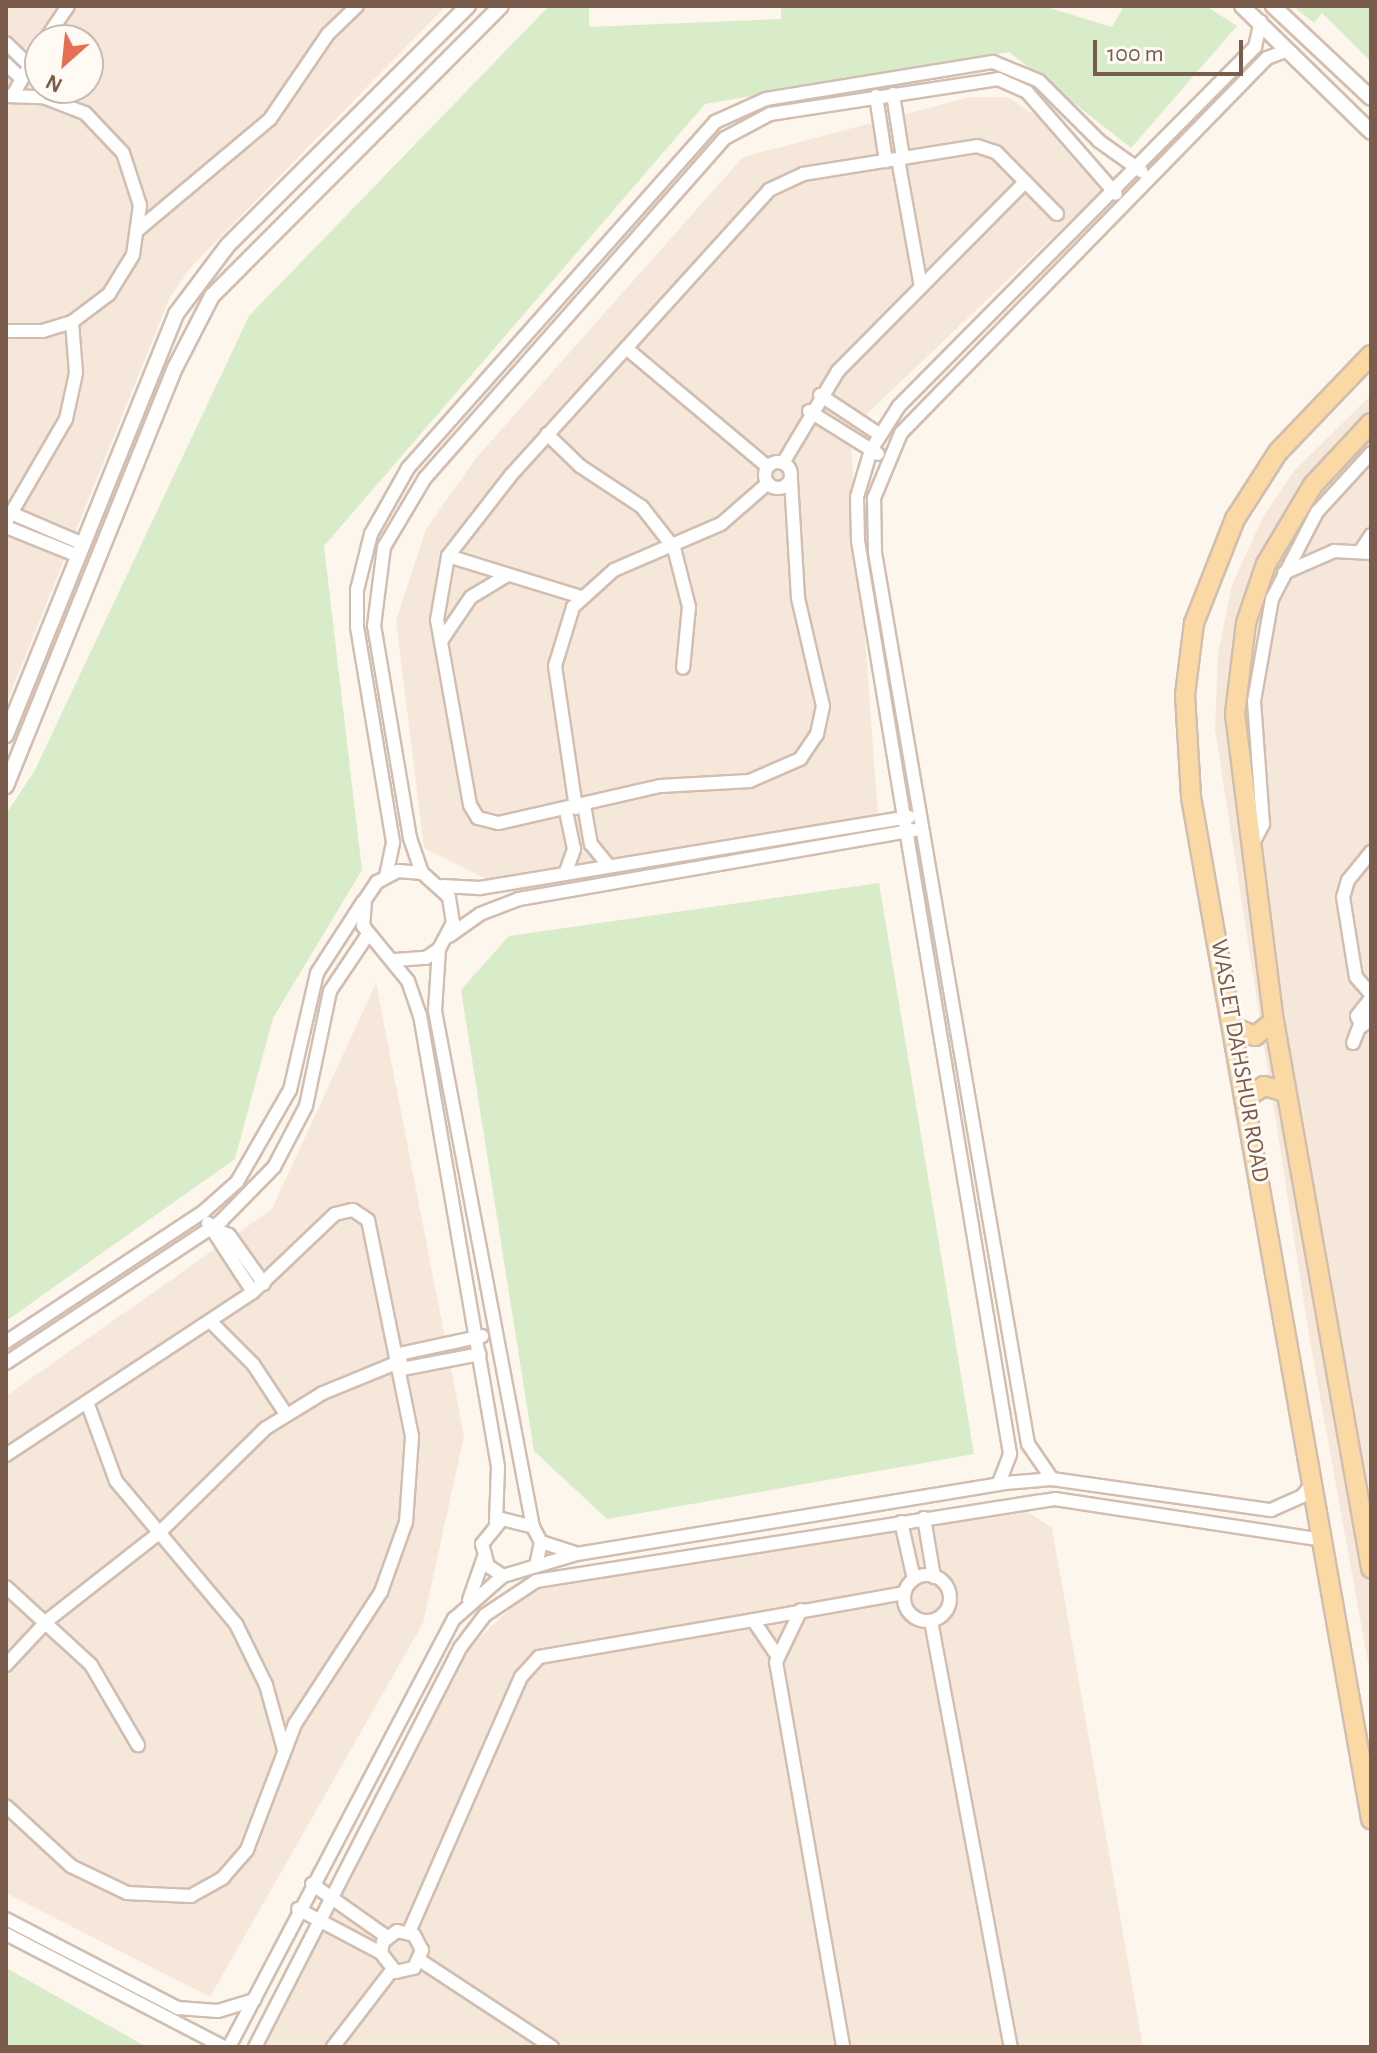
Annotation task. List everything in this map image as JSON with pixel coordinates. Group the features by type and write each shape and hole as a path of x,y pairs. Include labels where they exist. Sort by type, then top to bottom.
{"main road":[{"name":"WASLET DAHSHUR ROAD","path":"1371,355 1278,452 1251,490 1213,565 1194,623 1185,695 1191,797 1371,1819"},
{"name":"WASLET DAHSHUR ROAD","path":"1371,423 1295,510 1250,608 1235,714 1248,848 1274,1021 1371,1568"},
{"path":"1232,1027 1255,1036 1274,1021"},
{"path":"1244,1099 1264,1086 1286,1092"}],"street":[{"path":"56,24 68,6"},
{"path":"139,229 270,119 328,34 357,6"},
{"path":"6,735 154,358 199,279 468,6"},
{"path":"6,786 176,366 212,296 501,6"},
{"path":"1242,6 1371,132"},
{"path":"1273,6 1371,98"},
{"path":"999,1483 1010,1454 858,541 857,497 871,450 899,406 1255,47 1261,22"},
{"path":"6,43 24,60"},
{"path":"1052,1479 1028,1444 875,553 874,498 886,457 901,433 1267,58 1288,50"},
{"path":"6,1342 202,1213 237,1182 272,1129 290,1090 317,973 365,900 386,876 393,842 357,627 357,590 371,534 408,468 715,122 766,99 993,62 1039,81 1099,141 1148,177"},
{"path":"6,64 19,76"},
{"path":"6,331 43,331 72,322 123,276 139,229 135,178 107,131 61,101 10,95 24,69"},
{"path":"422,873 410,838 374,626 377,573 394,522 425,478 725,138 770,114 981,79 1013,84 1125,203"},
{"path":"893,94 896,159"},
{"path":"876,96 896,159 921,287"},
{"path":"783,463 791,480 798,598 822,690 813,742 800,759 768,777 660,786 575,808 493,824 474,815 441,641 437,598 448,556 473,518 547,434 775,185 803,174 984,147 1057,214"},
{"path":"768,467 783,463 820,395 1025,182"},
{"path":"72,322 76,373 70,408 56,442 9,513 79,549"},
{"path":"626,348 768,467"},
{"path":"820,395 879,434"},
{"path":"809,411 886,457"},
{"path":"547,434 580,466 642,507 674,548 689,607 683,668"},
{"path":"1248,848 1258,842 1263,824 1255,675 1281,574 1317,512 1371,453"},
{"path":"565,874 574,849 575,808 555,666 562,629 581,597 614,570 674,548 721,524 768,483 768,467"},
{"path":"768,483 780,488 791,480"},
{"path":"1281,574 1321,555 1366,551 1371,535"},
{"path":"448,556 581,597"},
{"path":"441,641 462,607 506,576"},
{"path":"575,808 591,844 609,866"},
{"path":"395,960 418,960 439,949 449,936 480,914 519,899 905,824 921,815"},
{"path":"386,876 422,873 442,886 480,888 609,866 905,824 923,828"},
{"path":"1353,1043 1360,1025 1357,1016 1365,1012 1371,996 1356,977 1343,897 1353,872 1371,852"},
{"path":"442,886 453,910 449,936"},
{"path":"6,1363 212,1228 252,1193 293,1138 330,991 367,936 365,900"},
{"path":"6,1934 226,2047 254,2000 298,1909 468,1603 484,1557 484,1538 496,1522 499,1479 420,1015 395,960 367,936"},
{"path":"439,949 435,1011 533,1527 541,1542 577,1554"},
{"path":"202,1213 253,1292"},
{"path":"6,1455 264,1284 335,1214 362,1213 372,1228 401,1361 413,1459 400,1546 381,1592 307,1700 284,1750 247,1850 223,1878 191,1896 127,1893 89,1877 6,1806"},
{"path":"212,1228 229,1235 264,1284"},
{"path":"210,1321 253,1364 286,1414"},
{"path":"6,1665 48,1620 159,1533 227,1460 286,1414 401,1361 496,1334"},
{"path":"401,1361 480,1354"},
{"path":"87,1402 116,1481 236,1624 266,1685 284,1750"},
{"path":"1038,1479 1042,1500"},
{"path":"468,1603 503,1576 577,1554 999,1483 1052,1479 1271,1510 1302,1496 1313,1483"},
{"path":"255,2047 460,1648 485,1615 530,1584 1042,1500 1093,1501 1324,1540"},
{"path":"496,1522 516,1518 533,1527"},
{"path":"924,1518 934,1577 950,1600 931,1621"},
{"path":"901,1522 914,1579"},
{"path":"530,1584 529,1567 541,1542"},
{"path":"906,1545 928,1542"},
{"path":"484,1557 503,1576"},
{"path":"409,1932 529,1666 551,1651 904,1593 914,1579 934,1577"},
{"path":"6,1587 48,1620 91,1665 138,1745"},
{"path":"904,1593 910,1614 931,1621"},
{"path":"776,1654 787,1646 801,1610"},
{"path":"753,1620 776,1654 843,2047"},
{"path":"931,1621 1011,2047"},
{"path":"312,1884 387,1937 409,1932"},
{"path":"298,1909 381,1953 392,1970 406,1972 421,1961"},
{"path":"6,1919 178,2008 218,2011 254,2000"},
{"path":"409,1932 421,1944 421,1961"},
{"path":"381,1953 387,1937"},
{"path":"421,1961 552,2047"},
{"path":"333,2047 392,1970"}],"shaded area":[{"path":"6,6 446,6 191,267 170,297 6,704"},
{"path":"970,97 1007,97 1035,115 1101,191 850,430 878,817 492,882 424,848 396,621 426,529 477,457 743,157"},
{"path":"1371,395 1371,1679 1310,1341 1215,729 1218,654 1232,585 1263,517 1294,471"},
{"path":"376,983 464,1436 423,1623 210,1997 6,1893 6,1396 272,1209"},
{"path":"1028,1512 1052,1528 1143,2047 262,2047 468,1649 524,1595 557,1582"}],"green space":[{"path":"549,6 589,6 589,27 781,19 781,6 1043,6 1112,27 1124,6 1206,6 1237,26 1131,148 1009,52 705,104 324,546 362,870 273,1018 235,1159 6,1321 6,814 35,770 249,316"},
{"path":"1293,6 1371,6 1371,62 1322,13 1314,23"},
{"path":"879,883 974,1454 607,1519 534,1451 461,990 509,936"},
{"path":"6,1968 147,2047 6,2047"}]}
